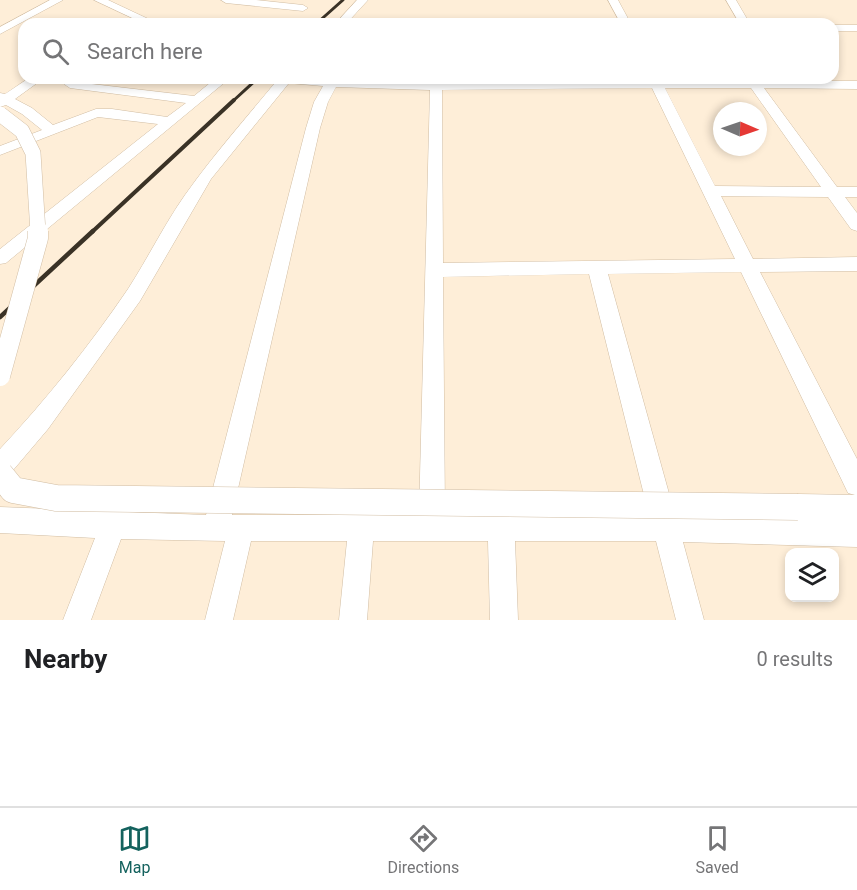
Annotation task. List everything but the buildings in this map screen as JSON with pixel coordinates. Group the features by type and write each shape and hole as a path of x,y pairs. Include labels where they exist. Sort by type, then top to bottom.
{"street":[{"path":"24,18 58,0"},
{"path":"99,0 140,18"},
{"path":"226,0 307,4"},
{"path":"346,18 363,0"},
{"path":"613,0 623,18"},
{"path":"731,0 742,18"},
{"path":"291,18 307,4"},
{"path":"0,31 18,21"},
{"path":"839,28 857,28"},
{"path":"0,31 18,33"},
{"path":"2,104 30,84"},
{"path":"70,84 196,100"},
{"path":"0,258 216,84"},
{"path":"0,468 40,422 133,296 159,257 188,202 206,176 281,84"},
{"path":"219,620 228,528 313,128 321,102 331,84"},
{"path":"392,84 436,87 545,84"},
{"path":"656,84 857,484"},
{"path":"754,84 851,85 857,97"},
{"path":"754,84 857,225"},
{"path":"432,528 436,87"},
{"path":"2,104 27,111 51,130"},
{"path":"0,376 38,238 33,153 22,131 2,104"},
{"path":"3,146 96,113 112,113 170,122"},
{"path":"709,191 857,192"},
{"path":"434,270 857,264"},
{"path":"597,268 690,620"},
{"path":"0,474 13,490 56,498 857,508"},
{"path":"0,520 113,526 228,528 666,528 857,534"},
{"path":"77,620 113,526"},
{"path":"353,620 361,528"},
{"path":"501,528 504,620"}],"railway":[{"path":"323,18 343,0"},
{"path":"233,101 251,84"},
{"path":"92,232 234,100"},
{"path":"0,317 93,231"}]}
